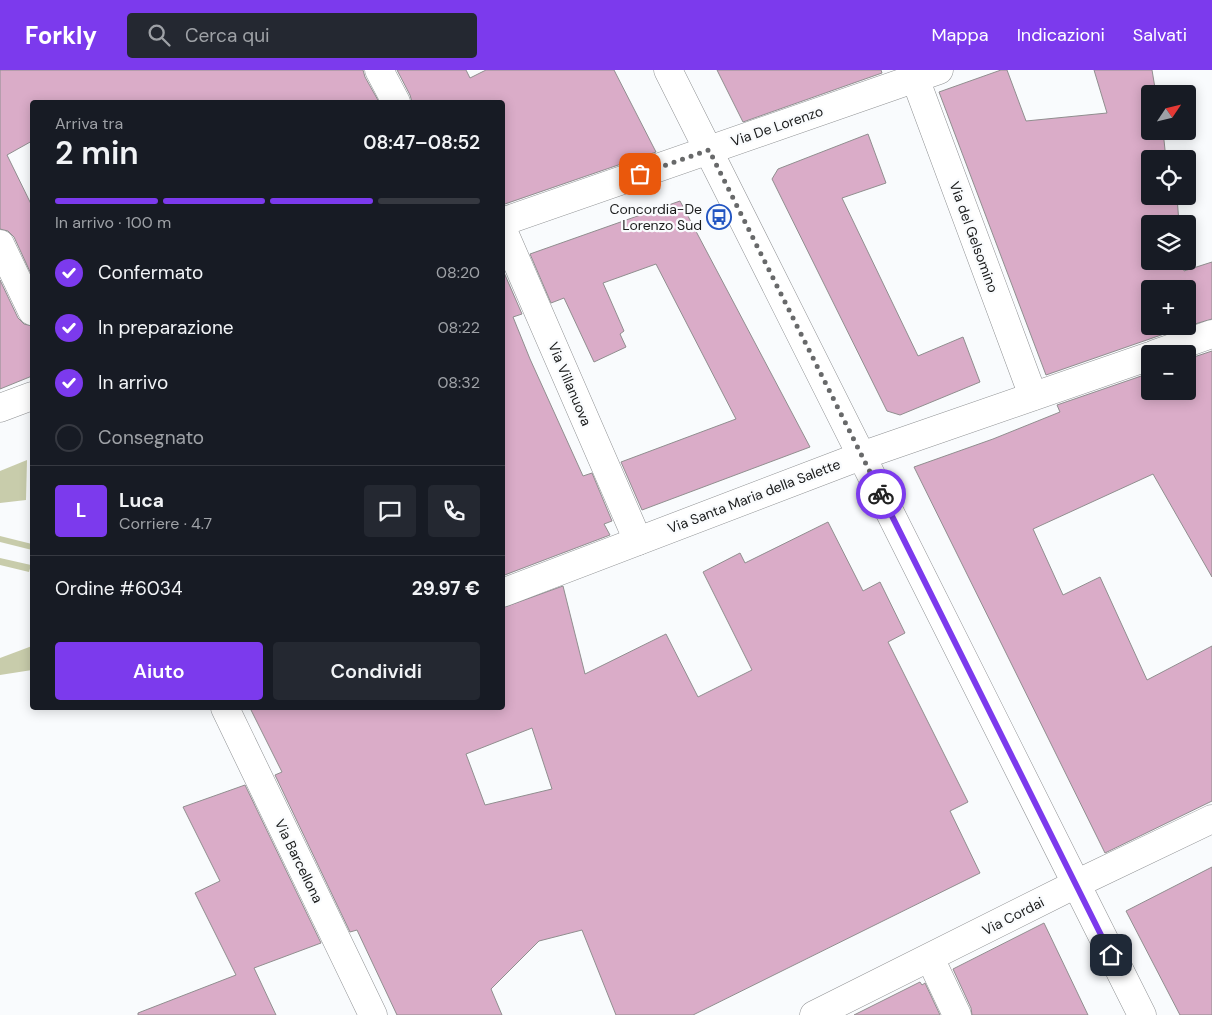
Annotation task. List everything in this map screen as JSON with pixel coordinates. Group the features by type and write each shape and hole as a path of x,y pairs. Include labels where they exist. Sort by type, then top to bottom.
{"street":[{"path":"379,70 395,100"},
{"path":"668,70 1142,1015"},
{"name":"Via De Lorenzo","path":"505,221 709,150 884,79 927,74"},
{"name":"Via del Gelsomino","path":"927,74 1033,396"},
{"name":"Via Villanuova","path":"505,235 638,541"},
{"path":"0,244 30,307"},
{"path":"1181,345 1212,334"},
{"name":"Via Santa Maria della Salette","path":"505,592 861,456 1141,359"},
{"path":"0,408 30,397"},
{"name":"Via Barcellona","path":"226,710 373,1015"},
{"name":"Via Cordai","path":"814,1015 1076,884 1212,819"},
{"path":"930,958 957,1015"}],"green space":[{"path":"27,460 26,500 0,503 0,471"},
{"path":"0,536 30,544 30,550 0,542"},
{"path":"0,558 30,565 30,568 29,572 0,565"},
{"path":"30,647 30,670 0,675 0,658"}],"building":[{"path":"0,70 363,70 378,100 30,100 30,142 7,155 30,202 30,272 14,237 8,231 0,229"},
{"path":"397,70 466,70 470,78 486,70 614,70 656,152 505,204 505,100 411,100"},
{"path":"717,70 881,70 882,73 743,122"},
{"path":"1001,70 1007,70 1026,121 1107,113 1094,70 1152,70 1154,85 1141,85 1141,140 1164,140 1165,150 1141,150 1141,205 1178,205 1178,215 1141,215 1141,270 1196,270 1196,267 1212,262 1212,319 1196,324 1196,280 1141,280 1141,335 1161,335 1046,375 939,92"},
{"path":"868,134 886,183 842,198 918,356 963,337 980,382 900,415 887,411 772,179 778,169"},
{"path":"680,201 810,447 642,510 621,462 736,419 656,264 603,283 624,331 620,334 626,347 594,362 564,298 551,303 530,254"},
{"path":"505,275 522,314 513,317 583,476 592,473 612,521 604,524 610,535 505,575"},
{"path":"0,280 18,318 24,324 30,326 30,377 0,389"},
{"path":"1212,351 1212,577 1153,474 1033,529 1063,595 1100,577 1147,680 1212,646 1212,801 1105,853 914,467 993,439 1060,412 1057,405 1141,376 1141,400 1196,400 1196,356"},
{"path":"828,522 863,591 880,582 905,633 888,642 968,802 950,811 980,873 693,1015 616,1015 582,930 539,941 491,989 502,1015 397,1015 357,930 350,932 275,775 282,772 251,710 505,710 505,607 563,586 585,674 666,634 698,697 752,670 703,572 740,553 745,563","holes":["532,728 552,789 485,805 466,754"]},
{"path":"245,785 321,943 254,968 276,1015 138,1015 138,1013 236,975 195,893 220,881 183,807"},
{"path":"1212,867 1212,1015 1180,1015 1126,911"},
{"path":"1044,923 1088,1015 972,1015 971,1008 953,969"},
{"path":"920,982 922,985 925,983 940,1015 854,1015"}],"way so far":[{"path":"640,174 709,150 881,494"}],"place":[{"name":"Concordia-De Lorenzo Sud","path":"719,217"}],"route":[{"path":"881,494 1111,955"}]}
